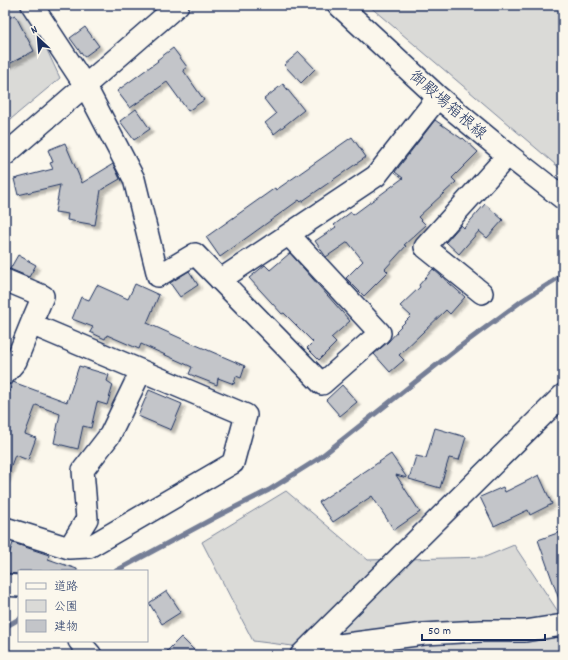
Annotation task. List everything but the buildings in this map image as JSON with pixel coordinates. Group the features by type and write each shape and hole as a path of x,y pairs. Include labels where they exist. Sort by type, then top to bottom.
{"main road":[{"name":"御殿場箱根線","path":"339,5 438,97 508,156 563,198"}],"street":[{"path":"32,5 86,87 134,179 158,276 195,254 322,384 380,333 289,235"},
{"path":"5,156 86,87 178,5"},
{"path":"220,280 376,176 438,97"},
{"path":"482,293 425,247 508,156"},
{"path":"5,280 43,296 16,361 5,374"},
{"path":"5,528 69,548 89,547 232,463 246,415 31,324"},
{"path":"69,548 86,520 83,470 110,435 141,371"},
{"path":"301,655 563,395"},
{"path":"5,585 18,586"},
{"path":"318,638 339,645 424,634 482,631 525,631 563,625"},
{"path":"80,642 91,655"}],"green space":[{"path":"5,5 26,5 60,78 5,124"},
{"path":"368,5 563,5 563,171"},
{"path":"286,491 368,560 485,557 514,545 563,619 563,655 340,655 332,651 253,641 202,542"}],"waterway":[{"path":"118,570 269,490 318,459 458,348 523,300 563,275"},
{"path":"5,627 18,620"}]}
